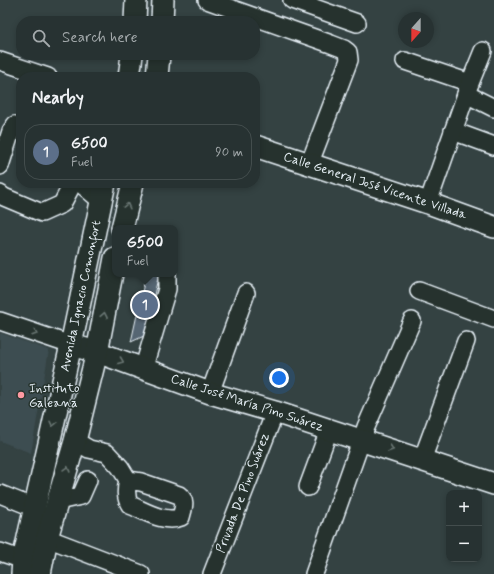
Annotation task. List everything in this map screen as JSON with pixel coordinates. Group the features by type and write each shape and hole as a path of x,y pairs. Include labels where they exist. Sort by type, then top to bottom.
{"main road":[{"path":"136,0 136,16"},
{"path":"162,16 163,0"},
{"path":"130,72 131,60"},
{"path":"157,72 159,60"},
{"name":"Calle General José Vicente Villada","path":"260,148 428,203 494,227"},
{"name":"Avenida Ignacio Comonfort","path":"123,225 132,188"},
{"name":"Avenida Ignacio Comonfort","path":"22,567 103,192"},
{"name":"Avenida Ignacio Comonfort","path":"40,574 40,567 47,538 75,441 97,352 112,274"},
{"name":"Calle José María Pino Suárez","path":"71,345 97,352 210,394 275,412 494,484"}],"street":[{"path":"207,0 252,16"},
{"path":"292,0 357,23"},
{"path":"260,19 331,44 348,52 349,60 309,165"},
{"path":"428,203 483,51"},
{"path":"0,61 33,72"},
{"path":"405,61 468,89 494,108"},
{"path":"0,166 11,131 16,125"},
{"path":"453,131 494,146"},
{"path":"0,194 42,213 62,204 70,188"},
{"path":"93,188 103,192"},
{"path":"143,370 167,289 167,277"},
{"path":"419,291 494,319"},
{"path":"210,394 246,293"},
{"name":"Calle José María Pino Suárez","path":"0,321 71,345"},
{"path":"314,574 362,440 412,321"},
{"path":"422,460 466,341"},
{"name":"Privada De Pino Suárez","path":"212,574 275,412"},
{"path":"308,487 325,442 328,429"},
{"path":"75,441 89,449 108,453 120,467 128,480"},
{"path":"58,501 81,496 88,480"},
{"path":"0,494 34,508"},
{"path":"47,538 141,574"},
{"path":"0,552 22,567"}],"shaded area":[{"name":"Instituto Galeana","path":"0,333 49,350 31,453 0,441"}],"building":[{"path":"145,277 158,277 144,336 131,342"}],"place":[{"name":"G500","path":"145,305"},
{"name":"Instituto Galeana","path":"21,395"}]}
